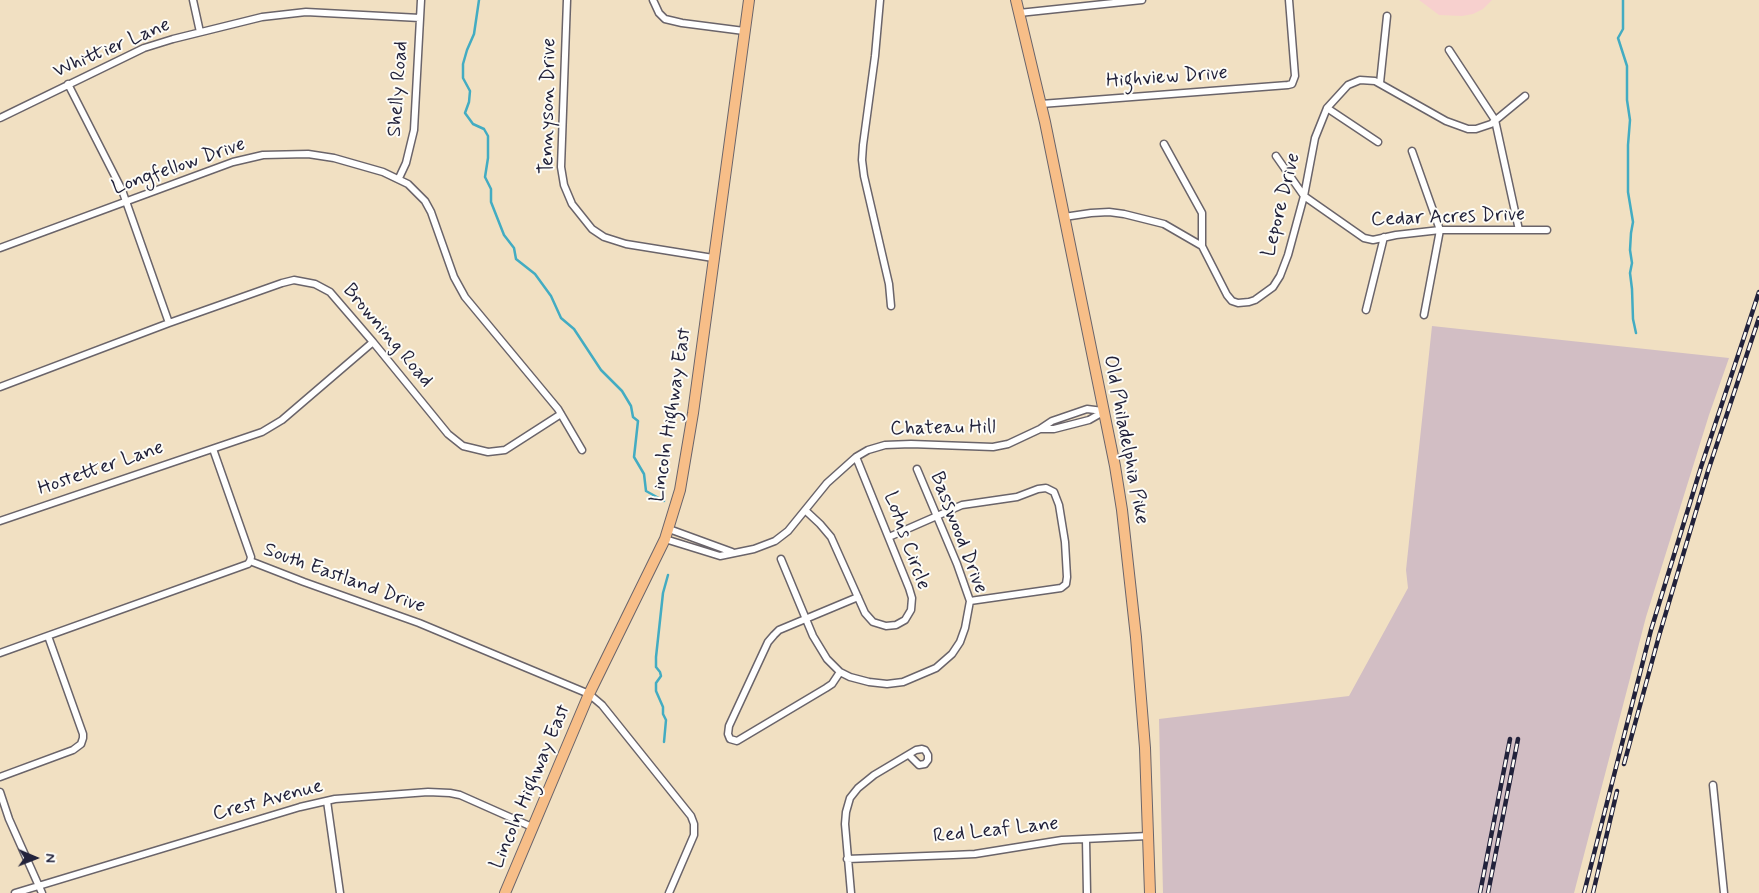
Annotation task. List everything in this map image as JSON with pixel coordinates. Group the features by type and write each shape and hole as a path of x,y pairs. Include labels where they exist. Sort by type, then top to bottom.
{"main road":[{"name":"Lincoln Highway East","path":"505,893 589,694 667,534 680,490 749,0"},
{"name":"Old Philadelphia Pike","path":"1016,0 1041,104 1115,466 1128,552 1144,740 1150,893"}],"street":[{"path":"192,0 200,32"},
{"name":"Shelly Road","path":"398,178 406,163 414,130 421,0"},
{"name":"Tennyson Drive","path":"567,0 561,167 564,186 572,204 592,230 604,237 626,244 713,258"},
{"path":"653,0 658,13 665,20 744,31"},
{"path":"880,0 862,160 865,181 889,284 891,306"},
{"path":"1019,13 1142,0"},
{"name":"Highview Drive","path":"1041,104 1288,85 1294,82 1295,76 1289,0"},
{"name":"Whittier Lane","path":"0,118 144,48 262,17 306,12 420,18"},
{"path":"1380,83 1387,16"},
{"path":"1449,50 1495,120 1519,230"},
{"name":"Lepore Drive","path":"1202,246 1227,295 1232,301 1243,303 1255,300 1273,287 1280,276 1288,255 1304,196 1315,138 1328,108 1348,85 1360,80 1375,81 1446,121 1460,127 1476,129 1491,124 1524,96"},
{"path":"68,84 126,201 170,323"},
{"path":"1328,108 1378,142"},
{"path":"1164,144 1202,213 1202,246"},
{"path":"1412,151 1440,230 1424,315"},
{"name":"Longfellow Drive","path":"0,248 233,162 264,155 284,153 308,154 334,158 398,178 408,184 425,201 431,212 454,277 465,297 540,385 561,414 582,450"},
{"name":"Cedar Acres Drive","path":"1276,156 1304,196 1364,238 1373,240 1440,230 1547,230"},
{"path":"1064,217 1091,213 1124,214 1164,224 1202,246"},
{"path":"1366,310 1384,237"},
{"name":"Browning Road","path":"0,387 282,282 294,280 315,284 330,292 448,434 463,446 488,452 505,450 561,414"},
{"name":"Hostetter Lane","path":"0,521 262,432 282,420 373,342"},
{"name":"Chateau Hill","path":"667,534 720,556 754,549 775,541 788,531 827,483 856,457 885,445 993,447 1008,444 1040,429 1052,421 1087,408 1103,411"},
{"name":"Chateau Hill","path":"1040,429 1054,429 1089,420 1103,411"},
{"path":"214,449 251,557 250,561"},
{"name":"Lotus Circle","path":"805,510 831,537 865,613 873,622 886,626 896,625 906,620 911,610 912,598 909,588 856,457"},
{"name":"Basswood Drive","path":"781,559 813,636 827,660 840,672 869,682 887,684 903,682 936,668 952,654 960,642 965,628 970,601 917,469"},
{"path":"889,537 962,505 1017,497 1038,489 1046,488 1054,492 1059,505 1065,542 1068,577 1066,584 1061,588 970,601"},
{"path":"667,534 733,553"},
{"name":"South Eastland Drive","path":"0,653 248,564 250,561 418,623 589,694"},
{"path":"840,672 832,684 826,688 737,741 730,739 728,734 729,726 768,642 779,630 858,598"},
{"path":"0,777 73,750 77,748 82,738 83,734 48,636"},
{"path":"589,694 602,705 691,816 694,824 694,835 669,893"},
{"path":"851,893 845,824 850,798 858,788 874,775 909,755"},
{"path":"1712,785 1724,893"},
{"path":"0,792 9,819 42,893"},
{"name":"Crest Avenue","path":"14,893 300,806 327,800 428,792 450,793 460,795 532,827"},
{"path":"327,800 340,893"},
{"name":"Red Leaf Lane","path":"847,859 976,854 1045,841 1148,836"},
{"path":"1086,839 1087,893"}],"shaded area":[{"path":"1419,0 1492,0 1483,9 1473,14 1462,16 1439,15"},
{"path":"1432,326 1729,358 1709,415 1646,617 1574,893 1163,893 1159,719 1349,696 1408,588 1406,570"}],"waterway":[{"path":"479,0 474,34 463,64 463,78 470,91 465,113 473,124 484,129 488,136 488,158 485,177 491,189 491,202 504,235 514,248 516,259 535,274 551,296 561,318 574,329 601,370 622,391 631,406 633,417 638,421 634,457 644,474 646,491 664,501"},
{"path":"1623,0 1623,29 1618,38 1627,66 1627,100 1630,120 1628,192 1633,222 1630,273 1633,319 1636,333"},
{"path":"664,742 666,720 656,691 656,683 661,676 656,667 656,657 663,593 668,575"}],"railway":[{"path":"1584,893 1651,630 1701,467 1759,292"},
{"path":"1624,764 1659,636 1708,471 1759,318"},
{"path":"1480,893 1510,739"},
{"path":"1488,893 1518,739"},
{"path":"1593,893 1617,791"}]}
